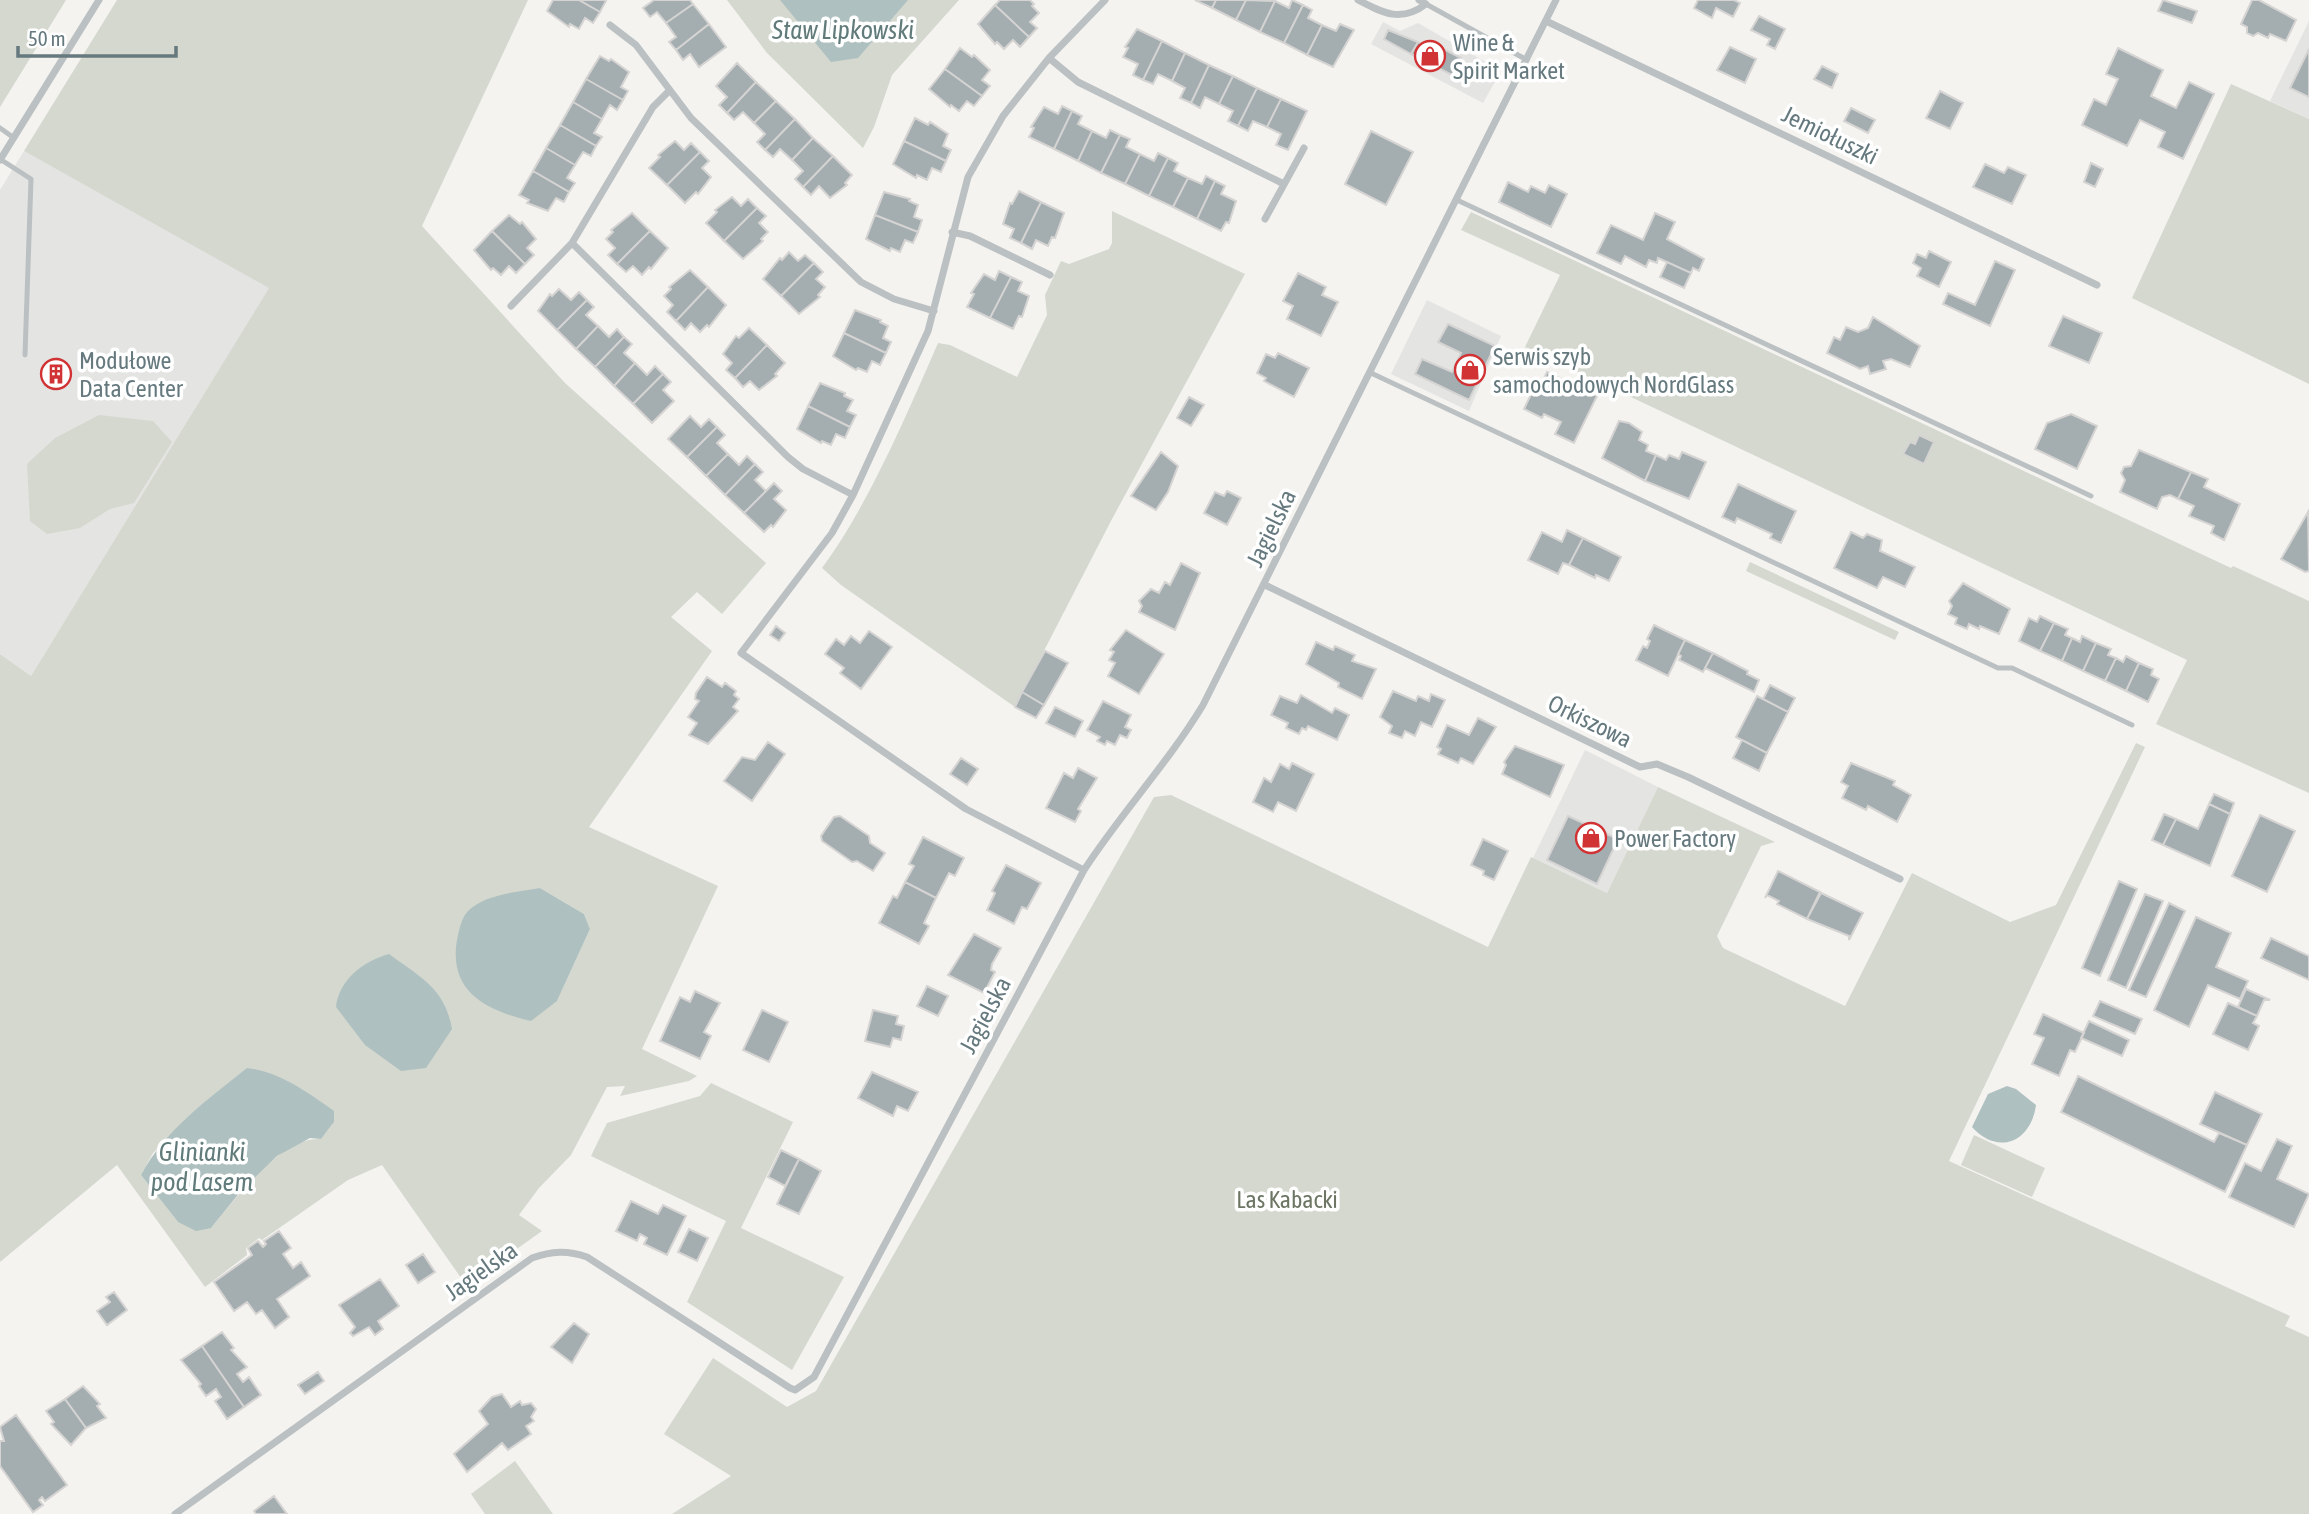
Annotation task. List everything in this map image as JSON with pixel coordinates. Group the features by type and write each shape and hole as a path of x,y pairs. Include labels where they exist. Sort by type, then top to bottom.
{"street":[{"path":"0,160 99,0"},
{"path":"1084,870 966,809 741,653 832,533 853,495 918,357 934,311 968,177 1003,116 1049,58 1105,0"},
{"path":"1357,0 1383,13 1399,16 1415,12 1422,2"},
{"name":"Jagielska","path":"175,1514 532,1258 547,1253 561,1251 587,1257 789,1388 795,1390 814,1377 1084,870 1111,827 1186,732 1265,585 1556,0"},
{"name":"Jemiołuszki","path":"1546,21 2098,285"},
{"path":"610,25 636,45 669,91 757,184 860,282 894,299 934,311"},
{"path":"1049,58 1078,82 1284,184"},
{"path":"511,306 572,243 653,107 669,91"},
{"path":"1265,219 1304,148"},
{"path":"952,232 970,236 1050,275"},
{"path":"572,243 788,457 803,470 853,495"},
{"name":"Orkiszowa","path":"1265,585 1640,768 1657,764 1688,776 1900,879"}],"lane":[{"path":"1422,2 1527,60"},
{"path":"0,128 14,138"},
{"path":"0,160 31,179 25,355"},
{"path":"1457,200 2091,496"},
{"path":"1371,373 1998,668 2012,668 2132,725"}],"shaded area":[{"path":"2309,21 2309,119 2270,101"},
{"path":"1383,22 1400,31 1418,23 1501,71 1483,103 1371,44"},
{"path":"24,151 270,287 31,676 0,654 0,190"},
{"path":"1427,300 1501,336 1469,411 1391,374"},
{"path":"1585,750 1658,787 1607,893 1533,858"}],"green space":[{"path":"0,0 66,0 0,107"},
{"path":"117,0 528,0 422,226 565,383 766,563 722,614 697,592 671,617 712,651 589,827 718,886 642,1049 697,1076 689,1081 620,1096 625,1086 607,1087 571,1155 539,1188 519,1215 542,1231 466,1285 382,1165 348,1180 262,1240 259,1238 246,1248 247,1255 205,1287 117,1165 0,1262 0,654 31,676 269,288 24,151","holes":["540,888 584,914 590,929 557,1001","209,1099 334,1122 321,1139 305,1141 275,1158 211,1228 178,1222 141,1175 153,1153"]},
{"path":"727,0 959,0 892,75 874,127 863,148 767,53"},
{"path":"2231,84 2309,119 2309,384 2132,298"},
{"path":"1112,211 1245,274 1112,519 1015,707 841,585 822,568 871,488 938,343 950,345 1017,377 1047,315 1045,295 1061,261 1069,264 1109,249 1112,243"},
{"path":"1471,212 2231,568 2233,566 2309,601 2309,793 2156,724 2187,660 1525,347 1560,275 1461,230"},
{"path":"99,415 153,421 172,442 134,503 110,509 80,528 47,534 30,521 27,464 55,438"},
{"path":"1750,562 1899,632 1895,640 1746,571"},
{"name":"Las Kabacki","path":"2136,743 2145,747 1949,1161 2290,1316 2285,1326 2309,1337 2309,1514 672,1514 731,1476 664,1434 713,1358 787,1407 816,1391 1154,797 1171,795 1488,947 1531,857 1607,893 1658,787 1775,842 1761,846 1717,936 1723,948 1845,1006 1912,873 2010,922 2056,905"},
{"path":"711,1083 793,1122 741,1228 844,1277 792,1370 687,1302 726,1221 591,1156 607,1123 700,1096"},
{"path":"1974,1135 2045,1168 2032,1197 1961,1165"},
{"path":"515,1461 553,1514 485,1514 471,1494"}],"water":[{"name":"Staw Lipkowski","path":"780,0 908,0 858,58 831,62"},
{"path":"540,888 584,914 590,929 557,1001 531,1021 500,1012 475,997 459,974 457,940 464,917 475,905 502,895"},
{"path":"389,954 430,985 444,1003 449,1015 452,1029 426,1068 401,1071 365,1045 336,1007 342,988 354,973 370,961"},
{"name":"Glinianki pod Lasem","path":"247,1068 282,1078 303,1090 334,1111 334,1122 321,1139 310,1138 277,1156 241,1191 211,1228 196,1231 178,1222 141,1175 175,1130"},
{"path":"2007,1086 2016,1089 2036,1105 2028,1128 2012,1141 2002,1143 1982,1136 1972,1127 1988,1094"}],"building":[{"path":"553,0 579,0 600,12 593,23 585,18 579,29 570,24 569,27 547,11"},
{"path":"579,0 604,0 606,1 600,12"},
{"path":"654,0 690,0 693,4 666,23 657,12 650,17 643,8"},
{"path":"1000,0 1030,0 1034,4 1032,6 1039,13 1030,22 1037,28 1029,37 995,5"},
{"path":"1195,0 1216,0 1212,8"},
{"path":"1216,0 1246,0 1236,20 1212,8"},
{"path":"1246,0 1275,1 1260,32 1236,20"},
{"path":"1292,0 1303,5 1284,43 1260,32 1275,1 1289,8"},
{"path":"1698,0 1734,0 1740,3 1733,17 1716,8 1712,18 1694,8"},
{"path":"2163,0 2197,11 2192,23 2158,11"},
{"path":"2252,0 2259,0 2296,20 2286,41 2270,34 2268,38 2258,33 2253,36 2247,33 2247,27 2241,24"},
{"path":"693,4 709,24 676,50 669,42 676,37 666,23"},
{"path":"995,5 1029,37 1020,47 1013,40 1004,49 997,42 995,44 978,24"},
{"path":"1303,5 1312,10 1308,18 1322,25 1307,55 1284,43"},
{"path":"1759,16 1785,29 1775,49 1767,45 1770,39 1751,30"},
{"path":"709,24 726,47 699,67 690,54 683,60 676,50"},
{"path":"1340,24 1354,30 1333,67 1307,55 1322,25 1336,31"},
{"path":"1137,29 1162,41 1143,80 1133,75 1138,64 1123,57 1128,48 1125,47"},
{"path":"1388,30 1418,42 1411,54 1384,39"},
{"path":"1162,41 1185,53 1172,81 1158,74 1153,84 1143,80"},
{"path":"1418,42 1427,47 1430,42 1461,58 1452,75 1411,54"},
{"path":"1730,47 1756,59 1745,83 1717,70"},
{"path":"960,48 972,57 974,55 990,70 982,80 990,86 982,96 945,69"},
{"path":"2118,48 2163,70 2151,96 2176,108 2189,82 2214,94 2183,159 2158,147 2165,132 2140,120 2127,146 2082,125 2094,99 2106,105 2118,79 2106,74"},
{"path":"2309,49 2309,97 2290,88"},
{"path":"1185,53 1209,65 1191,103 1180,98 1185,88 1172,81"},
{"path":"600,56 609,61 611,59 629,72 621,87 628,91 623,100 586,79"},
{"path":"737,63 756,82 727,113 719,105 727,97 716,86"},
{"path":"1209,65 1233,76 1219,104 1205,97 1200,108 1191,103"},
{"path":"1822,66 1838,74 1832,88 1814,79"},
{"path":"945,69 982,96 974,106 967,101 959,111 929,89"},
{"path":"1233,76 1257,88 1238,126 1228,121 1233,111 1219,104"},
{"path":"586,79 623,100 617,110 610,105 602,119 573,102"},
{"path":"756,82 776,101 754,123 743,112 734,120 727,113"},
{"path":"1257,88 1281,99 1267,127 1253,121 1248,131 1238,126"},
{"path":"1940,91 1963,103 1950,129 1926,118"},
{"path":"1281,99 1307,111 1288,150 1276,145 1281,134 1267,127"},
{"path":"776,101 795,119 765,150 757,142 765,134 754,123"},
{"path":"573,102 602,119 594,133 602,137 596,146 560,125"},
{"path":"1062,106 1072,111 1054,149 1029,137 1034,128 1031,127 1044,107 1058,114"},
{"path":"1851,108 1875,120 1868,133 1844,121"},
{"path":"1072,111 1082,116 1078,124 1092,131 1078,161 1054,149"},
{"path":"915,118 928,125 930,122 948,134 943,146 951,150 946,161 904,141"},
{"path":"795,119 813,138 792,160 780,149 773,157 765,150"},
{"path":"560,125 596,146 591,156 583,152 575,165 546,148"},
{"path":"1110,130 1120,135 1101,173 1078,161 1092,131 1106,138"},
{"path":"1371,131 1413,152 1386,205 1345,184"},
{"path":"1120,135 1130,139 1126,147 1140,154 1125,184 1101,173"},
{"path":"813,138 833,156 803,187 795,179 803,171 792,160"},
{"path":"675,141 684,150 691,143 700,152 667,185 649,168 660,157 658,155"},
{"path":"904,141 946,161 941,172 932,168 927,180 917,175 916,178 893,164"},
{"path":"546,148 575,165 567,178 575,183 569,192 533,171"},
{"path":"700,152 709,161 702,168 711,177 698,194 696,192 685,203 667,185"},
{"path":"1158,153 1168,158 1149,196 1125,184 1140,154 1154,161"},
{"path":"833,156 852,175 845,183 847,185 830,198 819,186 811,195 803,187"},
{"path":"1168,158 1178,163 1174,171 1188,178 1173,207 1149,196"},
{"path":"2091,163 2103,169 2095,187 2084,182"},
{"path":"1985,164 2004,173 2008,167 2026,175 2012,204 1973,187"},
{"path":"533,171 569,192 564,202 556,198 548,211 527,203 529,200 519,195"},
{"path":"1206,176 1215,181 1197,219 1173,207 1188,178 1202,184"},
{"path":"1215,181 1225,186 1221,194 1236,201 1229,223 1226,222 1221,231 1197,219"},
{"path":"1508,182 1528,192 1531,186 1545,193 1549,185 1567,194 1551,227 1499,202"},
{"path":"1019,191 1041,202 1021,243 1010,238 1014,229 1003,224 1010,203 1012,204"},
{"path":"884,192 910,199 909,201 918,205 914,217 922,220 918,232 875,215"},
{"path":"732,197 741,206 748,199 757,208 724,241 706,223 717,212 715,210"},
{"path":"1041,202 1064,213 1055,238 1052,237 1048,246 1036,240 1032,249 1021,243"},
{"path":"757,208 766,216 759,223 768,232 761,239 763,241 743,259 724,241"},
{"path":"632,213 650,231 617,264 608,255 615,248 606,239 613,232 611,230"},
{"path":"1655,213 1675,222 1667,239 1704,259 1699,271 1693,268 1691,273 1658,258 1657,263 1649,260 1646,267 1625,256 1621,264 1597,253 1611,225 1643,240"},
{"path":"509,215 520,224 522,222 536,239 527,248 534,255 525,264 492,231"},
{"path":"875,215 918,232 913,243 905,240 900,252 891,248 890,251 866,239"},
{"path":"492,231 525,264 516,273 509,266 501,275 493,268 491,270 474,250"},
{"path":"650,231 668,248 651,269 649,267 642,275 633,266 626,272 617,264"},
{"path":"1929,251 1951,262 1939,287 1917,276 1921,268 1913,263 1917,254 1926,258"},
{"path":"789,252 798,261 805,255 814,263 781,296 763,279 780,258 782,260"},
{"path":"1995,261 2015,270 1990,326 1943,304 1948,293 1975,305"},
{"path":"1667,262 1691,273 1684,288 1660,277"},
{"path":"814,263 823,272 816,279 825,287 818,295 820,297 799,314 781,296"},
{"path":"690,270 708,287 676,321 667,312 673,305 664,296 671,289 669,287"},
{"path":"999,271 1011,277 990,318 967,307 974,294 971,293 984,274 995,280"},
{"path":"1298,273 1326,287 1322,295 1338,302 1321,336 1287,319 1293,306 1283,301"},
{"path":"1011,277 1022,282 1018,291 1029,296 1022,317 1019,316 1013,329 990,318"},
{"path":"708,287 726,305 709,327 707,325 700,332 691,323 685,330 676,321"},
{"path":"559,289 571,300 579,292 587,300 557,330 538,311 550,294 552,296"},
{"path":"587,300 594,307 586,315 598,326 576,349 557,330"},
{"path":"855,310 881,320 880,322 888,326 883,338 891,342 886,353 844,333"},
{"path":"2063,316 2102,333 2089,363 2049,346"},
{"path":"1873,317 1920,346 1910,367 1891,359 1883,361 1886,369 1870,374 1868,366 1860,369 1827,353 1834,337 1840,340 1846,327 1858,332 1868,328"},
{"path":"1448,324 1495,346 1469,400 1415,374 1422,359 1452,372 1461,353 1438,342"},
{"path":"598,326 609,337 617,329 624,337 595,367 576,349"},
{"path":"749,328 767,345 735,378 726,370 732,363 723,354 736,336 739,338"},
{"path":"844,333 886,353 880,365 872,361 867,372 858,368 856,370 833,356"},
{"path":"624,337 632,344 624,353 635,363 614,386 595,367"},
{"path":"767,345 785,363 775,374 777,376 759,390 750,381 743,387 735,378"},
{"path":"1278,353 1309,368 1294,397 1264,381 1266,378 1257,373 1266,354 1275,358"},
{"name":"Modułowe Data Center","path":"57,358 67,363 54,390 44,385"},
{"path":"635,363 647,375 655,366 663,374 633,404 614,386"},
{"path":"1547,372 1597,396 1574,443 1555,434 1561,422 1544,414 1542,418 1524,409 1533,390 1537,393"},
{"path":"663,374 671,382 663,390 674,401 652,423 633,404"},
{"path":"820,383 845,393 844,396 853,400 847,411 856,415 850,427 808,406"},
{"path":"1189,397 1204,405 1191,426 1177,418"},
{"path":"808,406 850,427 845,438 836,434 831,445 822,441 821,443 797,429"},
{"path":"2071,414 2097,426 2077,469 2035,449 2047,423"},
{"path":"690,416 701,427 709,419 717,427 687,457 668,439"},
{"path":"1619,421 1629,423 1642,432 1639,440 1648,445 1646,451 1656,455 1645,481 1602,458"},
{"path":"717,427 725,435 717,443 728,454 706,476 687,457"},
{"path":"1919,435 1934,442 1924,464 1903,454 1910,442 1915,444"},
{"path":"2139,450 2191,472 2178,499 2170,495 2162,497 2157,509 2120,492 2125,480 2121,473 2124,467 2131,466"},
{"path":"1161,452 1178,466 1168,492 1156,510 1131,496"},
{"path":"1682,452 1706,462 1689,499 1645,481 1656,455 1666,460 1669,455 1679,459"},
{"path":"728,454 739,465 747,456 755,464 725,495 706,476"},
{"path":"755,464 763,472 755,480 766,491 744,513 725,495"},
{"path":"2191,472 2208,479 2204,487 2240,504 2224,540 2211,533 2214,526 2189,516 2194,506 2178,499"},
{"path":"774,483 782,491 774,499 786,510 773,527 771,525 764,532 744,513"},
{"path":"1738,484 1796,511 1781,543 1770,538 1772,534 1737,518 1735,523 1722,517"},
{"path":"1227,491 1241,498 1227,525 1204,513 1215,492 1224,496"},
{"path":"2308,512 2309,571 2305,572 2281,559"},
{"path":"1567,530 1583,538 1569,565 1563,563 1558,574 1528,560 1542,532 1562,542"},
{"path":"1851,532 1863,538 1867,534 1882,540 1880,551 1915,567 1905,587 1883,577 1877,588 1834,568"},
{"path":"1583,538 1621,557 1609,581 1596,575 1595,578 1569,565"},
{"path":"1181,563 1200,573 1175,630 1139,612 1142,606 1139,601 1151,589 1159,593 1165,582 1170,585"},
{"path":"1963,583 2010,609 1999,634 1980,626 1979,629 1969,624 1967,629 1955,624 1957,618 1948,614 1952,606 1949,601"},
{"path":"2040,616 2054,623 2040,651 2019,641 2029,618 2037,622"},
{"path":"2054,623 2068,629 2065,635 2072,638 2062,661 2040,651"},
{"path":"1654,625 1685,640 1668,676 1636,660 1643,646 1647,648 1650,641 1647,639"},
{"path":"776,626 785,633 779,641 770,635"},
{"path":"1126,630 1164,654 1139,694 1108,676 1115,663 1109,660 1114,652 1110,650"},
{"path":"869,631 892,647 861,689 840,673 844,668 825,654 836,639 844,645 851,636 860,643"},
{"path":"2082,636 2096,643 2083,671 2062,661 2072,638 2080,642"},
{"path":"1685,640 1713,653 1703,672 1679,660 1681,656 1678,654"},
{"path":"1316,642 1333,650 1335,646 1355,655 1352,661 1376,669 1362,699 1338,687 1339,683 1306,664"},
{"path":"2096,643 2111,649 2108,655 2116,658 2105,681 2083,671"},
{"path":"1045,651 1068,663 1044,705 1022,692"},
{"path":"1713,653 1748,671 1747,674 1759,680 1754,692 1705,668"},
{"path":"2126,656 2139,663 2126,691 2105,681 2116,658 2123,662"},
{"path":"2139,663 2153,669 2151,675 2159,679 2148,702 2126,691"},
{"path":"707,677 722,687 725,683 736,691 734,695 739,699 733,707 738,711 708,744 689,735 697,723 688,717 699,701 695,699 696,693"},
{"path":"1770,685 1795,698 1788,712 1763,699"},
{"path":"1393,691 1416,701 1418,696 1429,701 1431,694 1445,700 1432,727 1421,722 1415,736 1405,731 1402,738 1389,733 1392,726 1380,717"},
{"path":"1022,692 1044,705 1036,718 1015,707"},
{"path":"1301,695 1332,713 1335,708 1349,715 1337,740 1308,726 1306,730 1302,728 1299,734 1286,728 1288,723 1271,715 1280,696 1297,703"},
{"path":"1757,696 1788,712 1767,753 1736,737"},
{"path":"1103,701 1131,715 1125,727 1131,730 1127,738 1120,735 1115,745 1107,741 1105,745 1097,741 1100,737 1087,730"},
{"path":"1055,707 1083,721 1075,737 1046,723"},
{"path":"1478,718 1496,727 1473,764 1461,758 1458,763 1438,754 1441,749 1437,747 1447,725 1469,735"},
{"path":"1742,740 1767,753 1759,771 1733,758"},
{"path":"768,742 785,754 752,801 724,781 742,757 755,760"},
{"path":"1515,746 1564,765 1550,797 1502,774 1506,765 1504,762"},
{"path":"961,758 978,769 967,785 950,774"},
{"path":"1292,763 1314,774 1296,811 1278,802 1273,812 1253,802 1264,778 1271,782 1280,764 1289,769"},
{"path":"1851,763 1895,781 1893,785 1911,795 1897,822 1868,806 1866,810 1842,798 1848,786 1841,782"},
{"path":"1078,768 1097,778 1078,809 1081,811 1075,822 1046,808 1064,773 1073,778"},
{"path":"2214,794 2234,803 2230,814 2209,804"},
{"path":"2209,804 2230,814 2210,866 2163,845 2176,819 2198,829"},
{"path":"2164,814 2176,819 2163,845 2152,840"},
{"path":"2260,815 2295,831 2267,892 2232,876"},
{"path":"840,816 869,836 870,843 885,853 873,871 857,861 852,862 822,841 821,836 834,817"},
{"path":"1568,816 1618,839 1597,884 1547,860"},
{"path":"923,837 964,858 955,876 949,873 936,898 905,882 914,866 909,864"},
{"path":"1483,839 1508,851 1494,880 1471,865"},
{"path":"1006,865 1041,883 1027,909 1022,907 1014,924 987,910 995,893 992,891"},
{"path":"1778,871 1820,892 1807,919 1777,904 1779,901 1767,895 1765,898"},
{"path":"2119,881 2137,889 2100,976 2082,968"},
{"path":"905,882 936,898 924,923 929,926 919,944 879,923 893,896 897,898"},
{"path":"1821,893 1863,913 1849,940 1849,936 1807,919"},
{"path":"2145,894 2163,901 2126,988 2108,980"},
{"path":"2169,903 2185,911 2146,997 2129,990"},
{"path":"2196,917 2231,933 2216,967 2248,981 2240,999 2208,985 2189,1027 2154,1010"},
{"path":"974,934 1001,948 992,964 991,970 995,972 984,993 948,975"},
{"path":"2271,938 2309,956 2309,980 2261,958"},
{"path":"927,986 948,996 938,1016 917,1006"},
{"path":"2246,989 2270,1000 2264,1000 2257,1016 2238,1007"},
{"path":"695,991 720,1003 704,1032 711,1036 700,1059 660,1041 680,997 690,1002"},
{"path":"2100,1001 2142,1019 2135,1034 2093,1016"},
{"path":"2228,1003 2257,1016 2253,1023 2259,1026 2248,1050 2213,1034"},
{"path":"762,1010 788,1022 769,1062 743,1050"},
{"path":"873,1010 898,1016 896,1024 904,1026 901,1040 893,1038 890,1047 865,1041"},
{"path":"2043,1014 2084,1033 2075,1052 2070,1050 2059,1076 2032,1064 2044,1038 2034,1034"},
{"path":"2089,1021 2129,1040 2122,1056 2081,1038"},
{"path":"872,1072 918,1092 908,1111 897,1106 893,1116 858,1098"},
{"path":"2078,1076 2214,1142 2219,1133 2247,1145 2225,1192 2061,1112"},
{"path":"2215,1092 2262,1114 2247,1145 2200,1124"},
{"path":"2277,1139 2292,1146 2277,1179 2309,1194 2294,1227 2229,1197 2245,1163 2261,1171"},
{"path":"781,1150 799,1159 785,1186 768,1177"},
{"path":"799,1159 821,1171 799,1214 777,1204"},
{"path":"631,1201 658,1214 663,1205 686,1216 667,1255 644,1244 647,1238 640,1234 637,1241 616,1231"},
{"path":"689,1229 708,1238 697,1261 678,1252"},
{"path":"279,1231 291,1248 283,1254 293,1268 301,1262 310,1276 277,1299 289,1317 275,1328 262,1310 256,1314 247,1302 234,1311 214,1282 252,1255 248,1248 258,1241 263,1247 266,1244 264,1241"},
{"path":"423,1254 435,1272 418,1283 406,1265"},
{"path":"380,1279 399,1306 378,1321 383,1329 375,1335 369,1327 353,1336 350,1333 355,1327 339,1305"},
{"path":"114,1292 127,1310 107,1325 97,1311 110,1302 106,1297"},
{"path":"574,1323 589,1334 572,1363 551,1347"},
{"path":"222,1332 234,1348 231,1350 247,1367 237,1374 243,1382 249,1377 261,1395 244,1407 202,1346"},
{"path":"202,1346 244,1407 227,1419 215,1401 221,1397 216,1389 206,1396 199,1386 201,1384 181,1360"},
{"path":"318,1372 324,1381 305,1394 298,1385"},
{"path":"83,1386 100,1404 97,1406 106,1418 86,1428 65,1399"},
{"path":"502,1394 511,1407 520,1401 522,1405 531,1403 536,1409 531,1417 534,1421 526,1426 531,1434 508,1450 502,1443 467,1472 454,1454 488,1424 479,1411 492,1397"},
{"path":"65,1399 86,1428 71,1445 51,1424 54,1422 46,1411"},
{"path":"16,1415 67,1485 45,1501 42,1497 39,1500 43,1505 33,1512 0,1466 0,1441 4,1441 0,1427"},
{"path":"274,1496 287,1514 256,1514 254,1511"}],"place":[{"name":"Wine & Spirit Market","path":"1430,56"},
{"name":"Serwis szyb samochodowych NordGlass","path":"1470,370"},
{"name":"Modułowe Data Center","path":"56,374"},
{"name":"Power Factory","path":"1591,838"}]}
